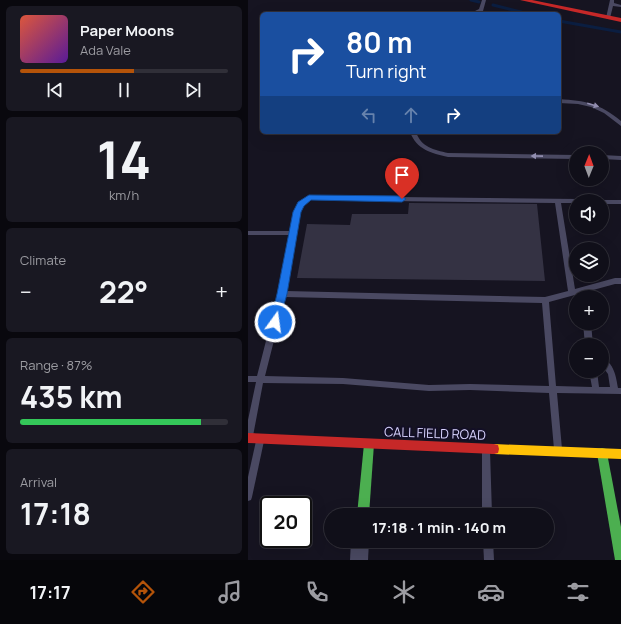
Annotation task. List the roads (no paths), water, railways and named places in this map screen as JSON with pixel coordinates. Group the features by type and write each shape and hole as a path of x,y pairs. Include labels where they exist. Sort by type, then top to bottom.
{"main road":[{"path":"523,0 621,20"},
{"name":"CALL FIELD ROAD","path":"248,438 621,454"},
{"path":"364,508 369,444"},
{"path":"602,452 620,560"}],"street":[{"path":"359,560 360,548"}],"lane":[{"path":"476,12 481,10 484,0"},
{"path":"608,18 612,2 621,6"},
{"path":"561,101 594,105 608,112 621,124"},
{"path":"414,134 419,144 431,151 448,155 569,157"},
{"path":"609,157 621,158"},
{"path":"248,438 260,380 282,294 297,212 301,204 309,198 569,201"},
{"path":"558,201 576,290"},
{"path":"609,202 621,202"},
{"path":"248,233 293,233"},
{"path":"589,290 615,281 621,281"},
{"path":"282,294 545,300 569,296"},
{"path":"545,300 558,451"},
{"path":"248,379 343,382 429,388 470,387 618,391 609,368"},
{"path":"594,378 596,390"},
{"path":"248,497 260,439"},
{"path":"486,448 488,508"},
{"path":"488,548 489,560"}],"waterway":[{"path":"471,0 479,2"},
{"path":"493,5 521,12"},
{"path":"561,21 621,32"}]}
